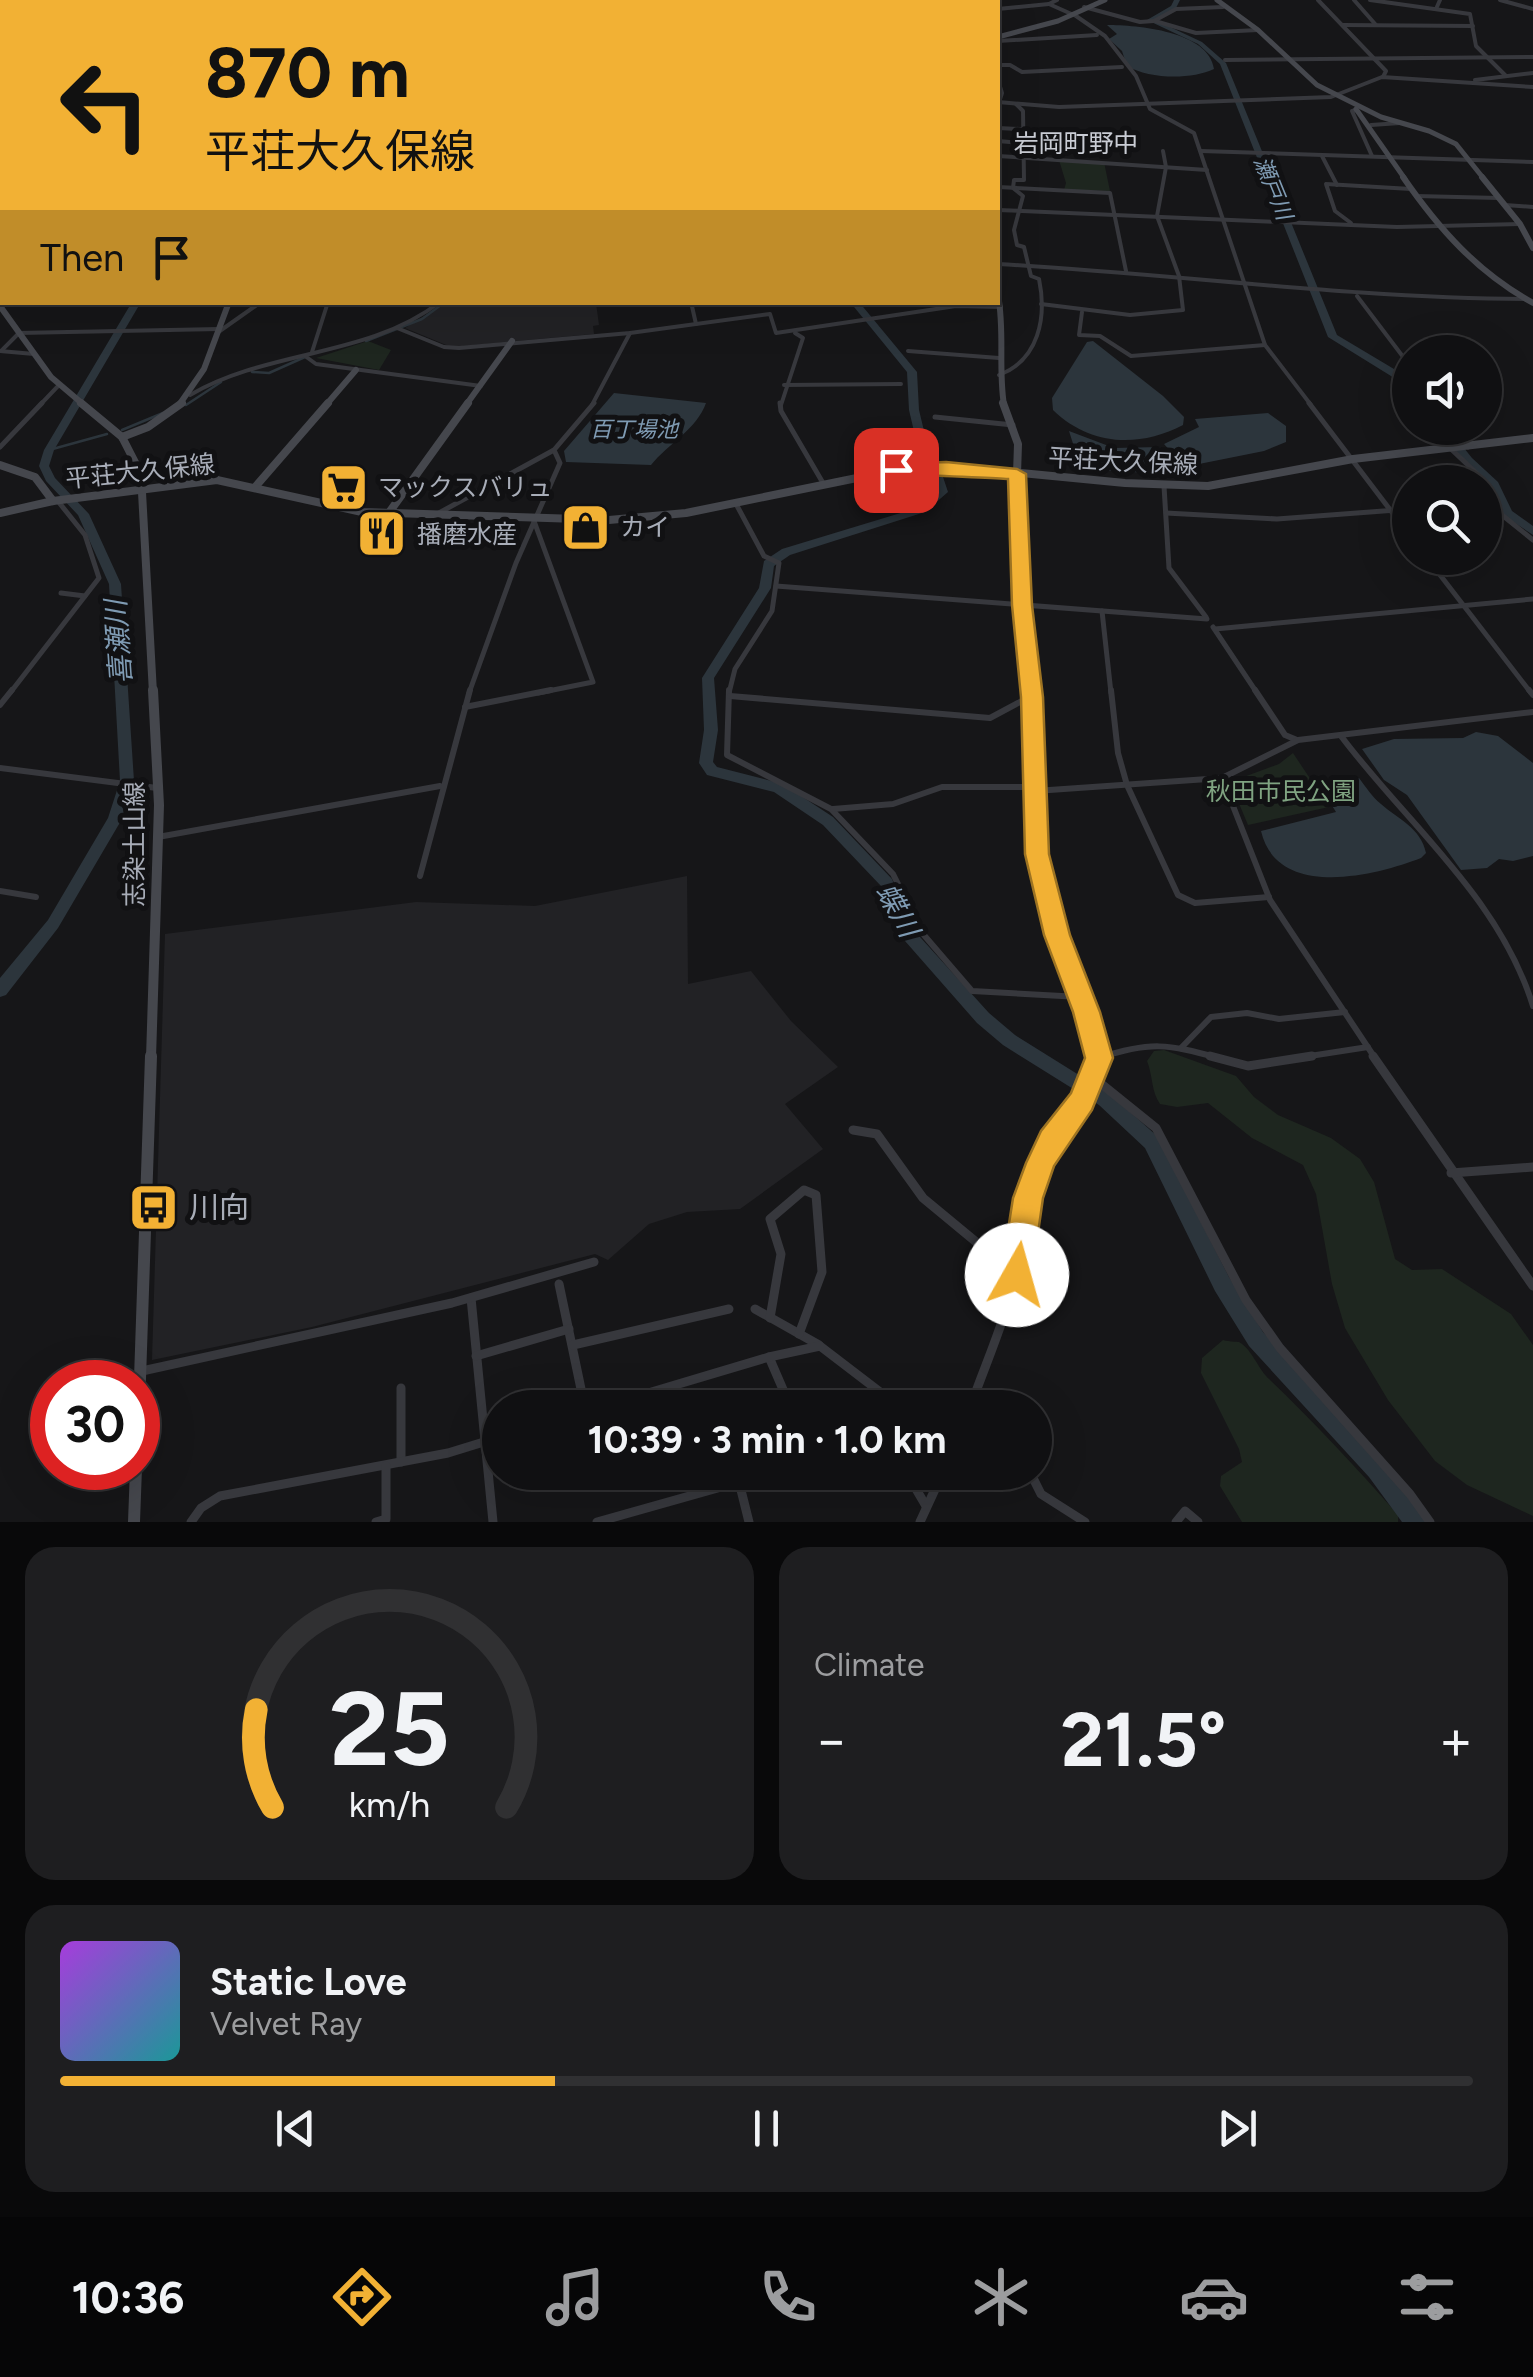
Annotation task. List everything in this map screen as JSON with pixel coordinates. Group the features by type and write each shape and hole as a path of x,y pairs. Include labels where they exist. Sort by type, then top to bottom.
{"main road":[{"path":"1000,38 1058,21 1072,11 1106,0"},
{"path":"1216,0 1258,30 1286,59 1357,109 1439,226 1480,271 1530,301"},
{"path":"1357,109 1445,138 1468,156 1520,224 1533,248"},
{"path":"999,358 1000,303"},
{"path":"0,306 59,385 122,436 165,420 190,395 228,305"},
{"path":"388,514 512,341"},
{"path":"1013,424 1018,444 1017,474"},
{"name":"志染土山線","path":"122,436 139,464 158,837 140,1360"},
{"name":"平荘大久保線","path":"1466,448 1533,438"},
{"name":"平荘大久保線","path":"0,513 56,500 217,480 256,486 337,509 609,520 656,517 869,473 927,468 1208,486 1353,459 1452,449"},
{"path":"0,465 35,477 56,500"},
{"path":"134,1522 135,1490"}],"street":[{"path":"1000,9 1058,0"},
{"path":"1000,102 1060,107 1338,96 1388,74 1318,0"},
{"path":"1354,0 1378,27"},
{"path":"1370,0 1470,14 1476,46 1506,76"},
{"path":"1436,9 1440,0"},
{"path":"1500,0 1533,9"},
{"path":"1049,4 1072,11 1113,45 1122,67 1136,76 1143,104 1163,119 1192,130 1264,345 1391,511"},
{"path":"1084,6 1134,21 1154,21 1184,32 1258,30"},
{"path":"1154,21 1176,9 1223,7"},
{"path":"1343,25 1473,26"},
{"path":"1021,30 1032,38"},
{"path":"1000,39 1098,34"},
{"path":"1226,60 1533,56"},
{"path":"1000,65 1010,65 1022,72 1122,67"},
{"path":"1466,81 1533,73"},
{"path":"1382,77 1533,86"},
{"path":"1013,188 1014,180 1024,180 1020,128 1023,111 1016,103"},
{"path":"1357,109 1352,111 1356,125 1372,156"},
{"path":"1371,125 1400,123"},
{"path":"1000,128 1020,128"},
{"path":"1000,141 1021,143"},
{"path":"1041,304 1082,312 1183,310 1178,276 1157,216 1166,167 1163,151"},
{"path":"1200,152 1468,156 1533,162"},
{"path":"1000,156 1207,170"},
{"path":"1322,156 1338,185"},
{"path":"1352,224 1336,211 1326,184 1499,198"},
{"path":"1000,187 1110,193 1112,216 1125,245 1126,270"},
{"path":"999,376 1021,368 1029,356 1041,304 1039,280 1031,276 1024,247 1017,245 1017,210 1022,196 1013,188"},
{"path":"1504,205 1533,207"},
{"path":"1000,210 1352,224 1520,224"},
{"path":"1000,264 1126,270 1321,292 1530,301"},
{"path":"1356,294 1392,344"},
{"path":"0,351 19,333 218,331 257,305"},
{"path":"309,354 327,305"},
{"path":"190,395 236,371 397,328 435,305"},
{"path":"692,305 696,324"},
{"path":"397,328 452,348 630,333 770,314 776,333 795,333 834,322 886,320 928,310 1001,307"},
{"path":"1082,312 1079,335 1100,336 1131,356 1264,345"},
{"path":"437,514 554,450 591,408 630,333"},
{"path":"795,333 802,342 784,385 781,411 823,483"},
{"path":"0,351 34,354"},
{"path":"908,351 999,358 1004,408 1013,424"},
{"path":"309,354 316,364 482,386"},
{"path":"256,486 356,370"},
{"path":"784,385 901,384"},
{"path":"0,448 59,385"},
{"path":"935,417 1013,424"},
{"name":"平荘大久保線","path":"1452,449 1466,448"},
{"path":"1452,449 1469,465"},
{"path":"420,876 440,786 465,707 534,518 560,463 554,450"},
{"path":"976,1390 1017,1275 1028,1198 1040,1163 1051,1141 1082,1101 1099,1058 1042,878 1022,605 1017,474"},
{"path":"1164,486 1168,568 1215,629 1285,735 1298,740"},
{"path":"0,705 99,578 92,550 72,514 56,500"},
{"path":"735,502 764,556 779,563 775,601 766,624 736,667 730,696 730,760 832,809 893,874 909,899 923,934 972,991 1080,998"},
{"path":"1166,513 1277,519 1391,511"},
{"path":"1502,515 1533,540"},
{"path":"465,707 593,682 534,518"},
{"path":"1439,575 1533,695"},
{"path":"776,586 1207,618"},
{"path":"61,593 86,596"},
{"path":"1215,629 1533,600"},
{"path":"1102,611 1109,698 1126,785 1178,896 1195,903 1269,897"},
{"path":"730,696 990,718 1030,696"},
{"path":"1034,791 1222,778 1298,740 1533,712"},
{"path":"1340,736 1384,793 1430,836 1450,867 1496,922 1520,964 1533,1006"},
{"path":"0,768 157,788"},
{"path":"1222,778 1269,897 1450,1174 1533,1286"},
{"path":"158,837 440,786"},
{"path":"832,809 893,804 942,787 1032,786 1034,791"},
{"path":"0,891 36,897"},
{"path":"1182,1048 1211,1017 1247,1013 1279,1019 1345,1012"},
{"path":"1099,1058 1140,1045 1182,1048 1248,1066 1368,1047"},
{"path":"1094,1078 1156,1128 1246,1300 1280,1348 1430,1522"},
{"path":"853,1130 877,1134 923,1198 1017,1275"},
{"path":"1450,1174 1533,1168"},
{"path":"770,1318 781,1277 778,1230 770,1219 804,1190 816,1194 822,1272 799,1334"},
{"path":"160,1367 471,1298 594,1262"},
{"path":"559,1284 582,1390"},
{"path":"471,1298 482,1420"},
{"path":"573,1345 729,1308"},
{"path":"755,1309 820,1346 878,1390"},
{"path":"476,1356 569,1329"},
{"path":"657,1390 769,1356 820,1346"},
{"path":"769,1356 783,1390"},
{"path":"401,1388 402,1462"},
{"path":"190,1522 201,1508 220,1496 402,1462 482,1442"},
{"path":"376,1522 386,1520 386,1465"},
{"path":"489,1490 493,1522"},
{"path":"597,1522 711,1490"},
{"path":"741,1490 748,1522"},
{"path":"917,1490 927,1507"},
{"path":"920,1522 935,1490"},
{"path":"1039,1490 1086,1522"},
{"path":"1176,1522 1185,1511 1198,1522"}],"shaded area":[{"path":"441,305 596,305 599,325 593,326 594,334 451,347 405,328"},
{"path":"687,876 688,984 751,971 791,1021 838,1067 785,1104 823,1149 740,1209 687,1212 649,1224 608,1260 595,1254 312,1327 152,1360 165,934 416,902 535,906"}],"green space":[{"path":"1059,160 1104,162 1110,191 1064,190 1066,183"},
{"path":"368,341 391,350 379,370 316,358"},
{"name":"秋田市民公園","path":"1293,753 1329,807 1248,825 1230,782 1279,764"},
{"path":"1164,1050 1236,1076 1254,1097 1278,1115 1331,1138 1360,1159 1374,1182 1395,1259 1412,1270 1442,1269 1511,1314 1533,1345 1533,1516 1467,1485 1435,1461 1388,1400 1345,1328 1332,1284 1316,1194 1303,1165 1252,1138 1208,1103 1177,1107 1160,1104 1147,1061 1154,1051"},
{"path":"1223,1340 1239,1342 1248,1349 1265,1375 1398,1515 1398,1522 1242,1522 1220,1486 1221,1476 1242,1462 1239,1449 1201,1373 1202,1358"}],"water":[{"path":"1107,25 1153,29 1186,38 1209,56 1214,69 1182,76 1158,76 1136,70 1127,66 1122,51 1109,39 1117,34"},
{"path":"1093,341 1163,396 1184,417 1183,425 1149,437 1115,440 1083,431 1053,410 1052,398 1087,342"},
{"name":"百丁場池","path":"614,393 706,403 689,429 651,465 566,462 564,451"},
{"path":"1268,413 1286,426 1286,442 1264,451 1174,469 1172,453 1164,444 1199,427 1195,419"},
{"path":"1069,431 1114,448 1160,447 1166,454 1166,474 1081,469"},
{"path":"1476,732 1498,736 1533,763 1533,856 1513,861 1499,859 1487,868 1461,870 1407,795 1384,780 1362,749 1394,739 1463,738"},
{"path":"1359,778 1378,801 1419,837 1426,853 1421,858 1379,871 1330,877 1307,875 1286,867 1271,853 1261,831 1336,812 1321,788"}],"waterway":[{"name":"瀬戸川","path":"1177,0 1174,7 1150,20 1200,43 1223,63 1333,337 1392,372"},
{"name":"喜瀬川","path":"0,990 53,924 115,819 127,781 115,584 83,514 50,479 44,466 49,450 135,305"},
{"path":"366,341 422,319 441,305"},
{"name":"蝶川","path":"856,305 912,372 914,410 926,461 937,474 942,492 921,510 786,552 768,564 765,588 708,678 711,730 706,763 712,771 778,788 828,821 887,883 903,929 983,1018 1009,1040 1105,1100 1151,1142 1222,1284 1256,1339 1376,1470 1415,1522"},
{"path":"252,372 269,373 305,357"},
{"path":"186,405 221,382"},
{"path":"122,430 163,413"},
{"path":"49,450 107,434"},
{"name":"瀬戸川","path":"1456,445 1494,484 1507,513 1533,531"}],"place":[{"name":"マックスバリュ","path":"343,487"},
{"name":"カイ","path":"585,527"},
{"name":"播磨水産","path":"382,534"},
{"name":"川向","path":"154,1207"}],"district":[{"name":"岩岡町野中","path":"1076,143"}],"route":[{"path":"896,470 981,469 1017,474 1022,605 1032,697 1037,854 1057,935 1099,1058 1082,1101 1051,1141 1040,1163 1028,1198 1017,1275"}]}
